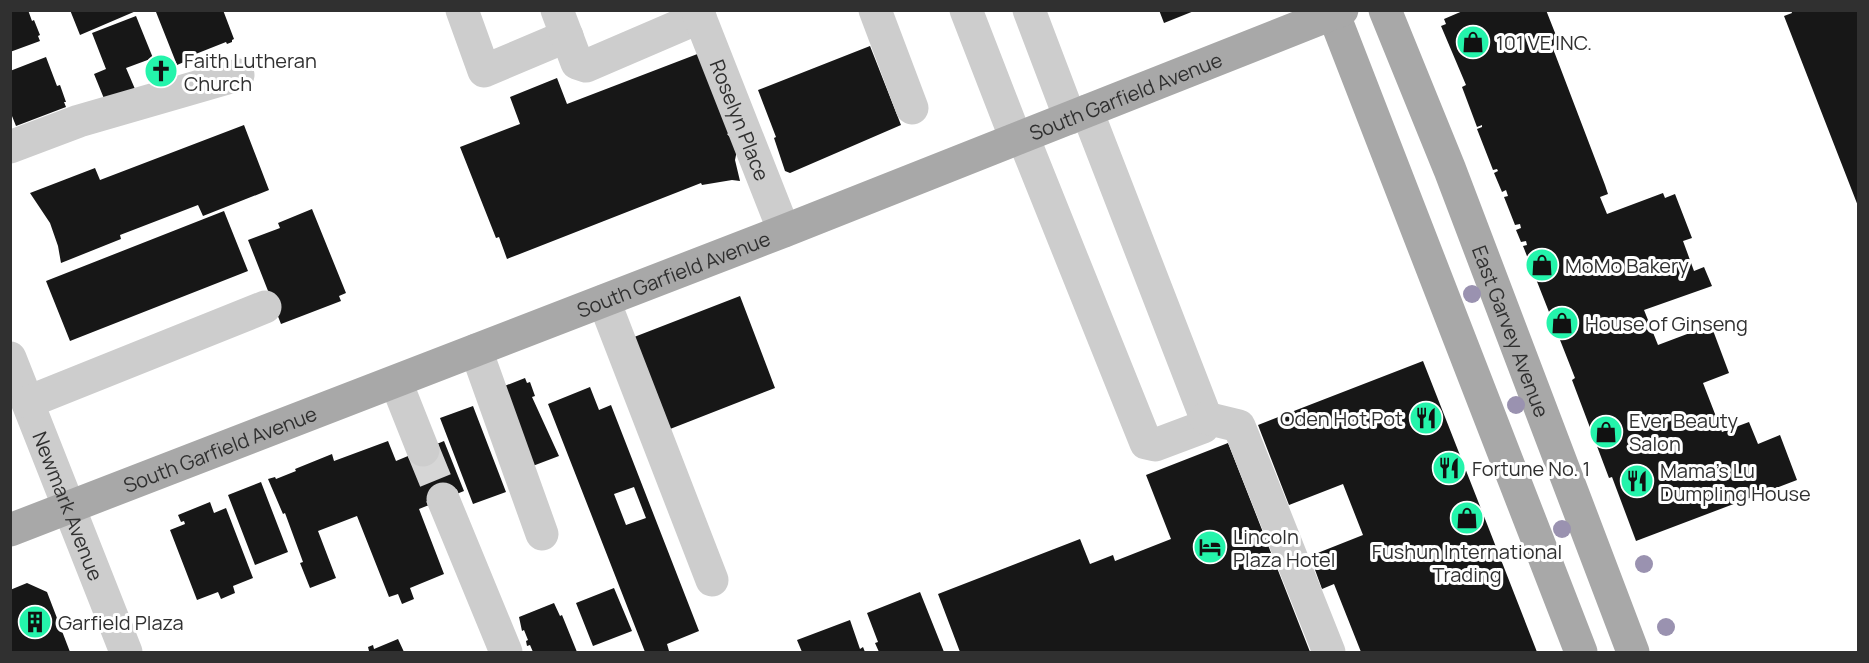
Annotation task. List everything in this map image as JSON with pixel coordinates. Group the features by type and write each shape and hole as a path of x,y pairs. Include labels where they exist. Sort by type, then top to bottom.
{"main road":[{"name":"East Garvey Avenue","path":"1385,10 1450,170 1633,652"},
{"name":"South Garfield Avenue","path":"10,530 784,231 1336,12"},
{"path":"1336,12 1581,652"}],"street":[{"path":"462,10 484,71 562,23 577,63 586,66 651,23 699,14"},
{"path":"875,10 912,108"},
{"path":"966,10 1146,443 1155,445 1203,427 1206,418 1078,114 1029,10"},
{"name":"Roselyn Place","path":"699,14 784,231"},
{"path":"10,147 79,122 238,75"},
{"path":"603,301 712,580"},
{"path":"28,402 265,307"},
{"path":"476,350 542,534"},
{"name":"Newmark Avenue","path":"10,358 126,652"},
{"path":"396,381 423,450"},
{"path":"1206,418 1239,426 1329,652"},
{"path":"443,500 506,652"}],"building":[{"path":"10,10 28,10 40,35 38,36 40,41 10,52"},
{"path":"70,10 136,10 136,11 80,35"},
{"path":"159,10 223,10 234,39 227,44 226,42 183,59 184,62 177,65 156,12"},
{"path":"1159,10 1194,10 1194,11 1164,23"},
{"path":"1465,10 1546,10 1559,43 1552,46 1608,194 1600,197 1607,214 1663,193 1665,198 1675,194 1692,238 1683,241 1694,271 1704,267 1712,286 1644,310 1658,345 1711,325 1729,373 1703,383 1722,432 1749,422 1758,444 1780,435 1797,480 1636,541 1612,477 1609,478 1572,380 1575,378 1523,246 1527,245 1526,241 1521,242 1516,230 1521,228 1520,224 1515,225 1504,197 1508,196 1506,190 1502,192 1494,173 1498,171 1493,170 1477,129 1482,125 1477,127 1462,87 1466,85 1441,26 1446,24 1444,19"},
{"path":"1791,10 1858,10 1858,206 1784,16 1792,13"},
{"path":"136,16 153,58 126,68 135,89 105,101 94,74 106,69 92,33"},
{"path":"870,46 901,125 790,173 785,171 774,138 776,137 758,90"},
{"path":"700,53 731,132 727,134 733,140 737,150 735,160 740,181 732,180 702,185 701,183 507,259 499,237 496,238 460,147 520,124 510,97 557,78 567,104"},
{"path":"46,57 57,86 60,85 66,107 16,126 10,111 10,71"},
{"path":"244,125 269,190 203,216 198,205 120,235 121,239 61,263 50,223 30,193 95,168 100,180"},
{"path":"312,209 346,293 339,296 341,301 281,324 248,240 280,228 278,223"},
{"path":"224,211 248,271 70,341 46,281"},
{"path":"740,296 775,388 665,431 629,339"},
{"path":"1423,361 1537,652 1361,652 1334,584 1322,589 1310,556 1363,535 1343,484 1289,505 1258,425"},
{"path":"525,378 527,383 530,382 535,396 532,397 559,456 530,467 502,387"},
{"path":"590,387 599,410 611,405 699,631 667,644 669,651 645,652 548,404","holes":["634,487 646,518 626,525 614,494"]},
{"path":"473,406 506,492 473,504 440,418"},
{"path":"388,441 396,461 444,441 464,491 419,509 444,574 410,588 414,599 402,604 398,594 389,597 357,516 318,531 336,578 310,588 285,513 283,514 268,479 275,477 276,479 332,454 334,461"},
{"name":"Lincoln Plaza Hotel","path":"1228,443 1310,652 960,652 938,594 1080,539 1090,564 1113,555 1115,561 1171,539 1146,475"},
{"path":"261,482 288,552 255,565 228,495"},
{"path":"210,502 214,513 226,508 253,578 233,586 235,593 221,599 218,592 197,600 170,530 185,524 184,521 181,522 178,515"},
{"name":"Garfield Plaza","path":"27,583 47,592 70,652 10,652 10,590"},
{"path":"614,588 632,631 593,646 576,603"},
{"path":"920,592 944,652 879,652 875,643 878,642 867,613"},
{"path":"554,603 560,616 562,615 577,652 533,652 530,645 527,646 526,641 528,640 524,630 522,631 519,617"},
{"path":"850,620 860,649 863,647 865,652 802,652 797,640"},
{"path":"398,639 404,652 364,652 369,651 368,647 373,645 374,649"}],"tunnel":[{"path":"423,450 443,499"}],"place":[{"name":"101 VE INC.","path":"1473,42"},
{"name":"Faith Lutheran Church","path":"161,71"},
{"name":"MoMo Bakery","path":"1542,265"},
{"name":"House of Ginseng","path":"1562,323"},
{"name":"Oden Hot Pot","path":"1426,418"},
{"name":"Ever Beauty Salon","path":"1606,432"},
{"name":"Fortune No. 1","path":"1449,468"},
{"name":"Mama's Lu Dumpling House","path":"1637,481"},
{"name":"Fushun International Trading","path":"1467,518"},
{"name":"Lincoln Plaza Hotel","path":"1210,547"},
{"name":"Garfield Plaza","path":"35,622"}]}
